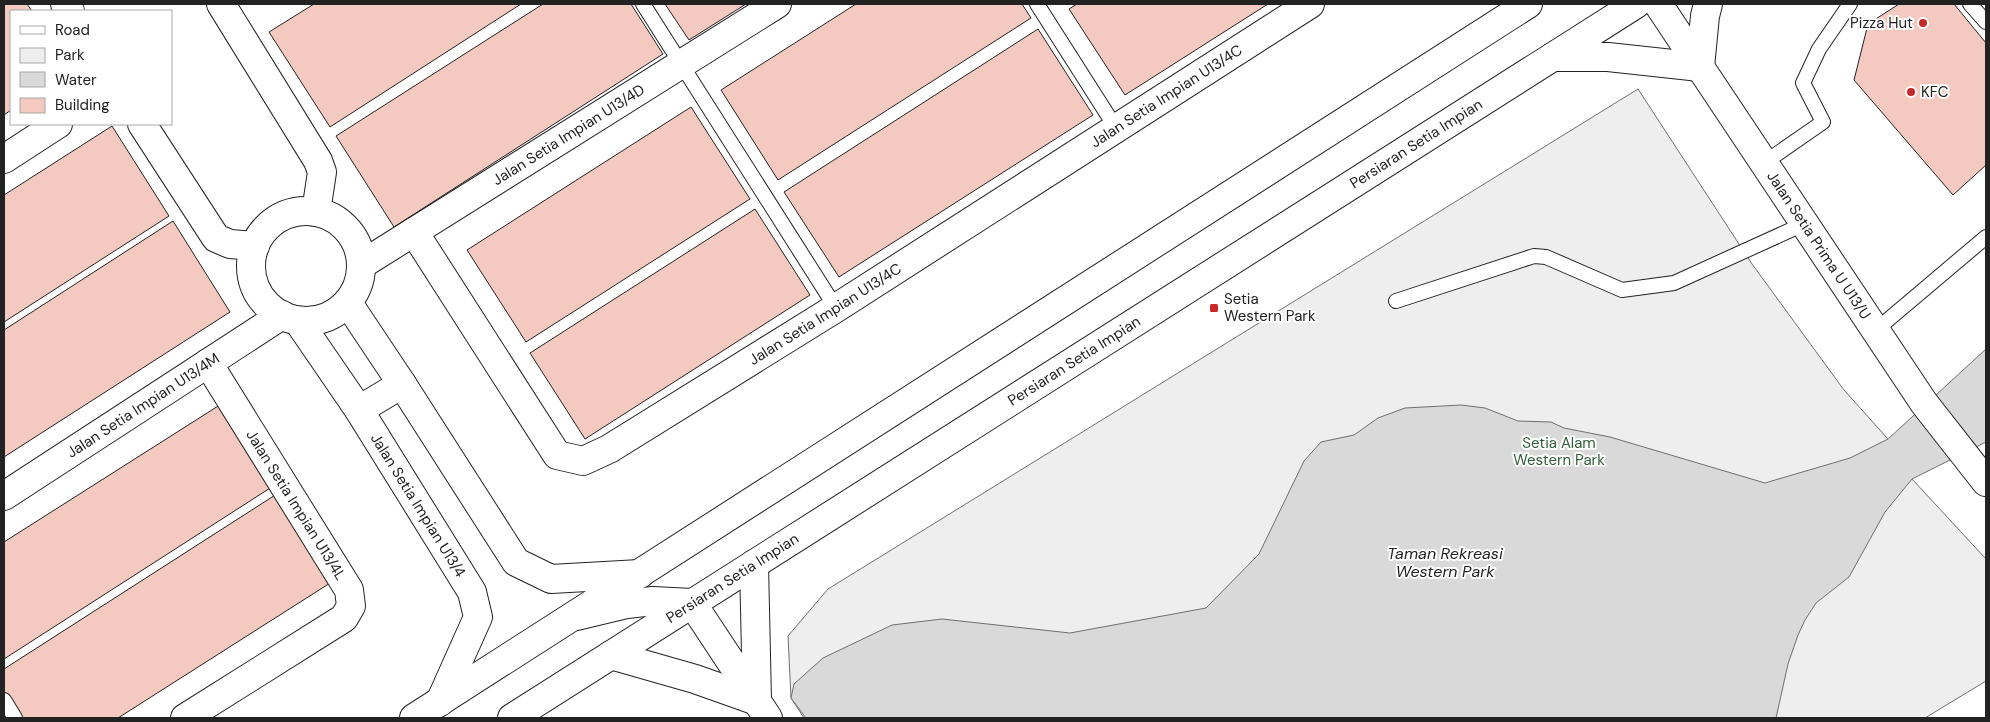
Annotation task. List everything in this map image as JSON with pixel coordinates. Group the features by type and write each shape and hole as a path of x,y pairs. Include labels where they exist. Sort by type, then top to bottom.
{"street":[{"name":"Jalan Setia Impian U13/4D","path":"361,266 777,4"},
{"name":"Jalan Setia Impian U13/4C","path":"414,232 556,455 583,461 609,449 836,308 1310,4"},
{"name":"Persiaran Setia Impian","path":"512,718 1636,4"},
{"name":"Jalan Setia Prima U U13/U","path":"1658,4 1924,403 1986,482"},
{"path":"1553,57 1608,57 1700,67 1708,4"},
{"path":"227,6 318,161 322,172 316,212"},
{"path":"414,718 1518,8"},
{"path":"4,159 56,125"},
{"path":"143,125 216,238 230,244 255,246"},
{"path":"300,212 316,212 332,217 345,227 355,240 361,255 360,281 348,302 337,312 324,318 310,321 290,318 272,309 260,296 253,281 251,263 255,246 262,233 285,215 300,212"},
{"path":"348,302 516,562 551,579 640,574"},
{"name":"Jalan Setia Impian U13/4M","path":"4,496 208,363 290,318"},
{"name":"Jalan Setia Impian U13/4","path":"290,318 359,410 472,592 478,617 440,702"},
{"name":"Jalan Setia Impian U13/4L","path":"185,718 344,618 351,606 349,590 208,363"},
{"path":"359,410 402,384"},
{"path":"754,564 763,711"},
{"path":"573,617 627,604 653,601 692,603 763,711"},
{"path":"611,655 695,679 763,711"}],"lane":[{"path":"643,4 836,308"},
{"path":"1036,4 1116,128"},
{"path":"1764,162 1823,122 1803,82 1819,49 1850,4"},
{"path":"1970,4 1986,22"},
{"path":"1396,300 1534,256 1546,257 1622,290 1653,287 1674,283 1804,224"},
{"path":"1876,330 1986,237"},
{"path":"4,700 15,718"}],"green space":[{"name":"Setia Alam Western Park","path":"1638,89 1752,264 1844,390 1888,439 1912,479 1986,559 1986,681 1925,718 804,718 791,698 788,636 828,589"}],"water":[{"name":"Taman Rekreasi Western Park","path":"1986,349 1986,442 1912,479 1885,512 1849,577 1816,603 1805,620 1788,664 1776,718 806,718 791,698 794,684 823,658 892,625 942,619 1070,633 1206,608 1259,554 1304,461 1321,442 1354,435 1378,418 1405,408 1461,405 1485,408 1518,421 1551,422 1564,428 1610,437 1765,483 1850,458 1888,439"}],"building":[{"path":"4,4 27,4 31,10 10,10 10,111 4,115"},
{"path":"314,4 521,4 330,127 269,32"},
{"path":"543,4 631,4 663,54 394,227 336,136"},
{"path":"665,4 746,4 689,40"},
{"path":"856,4 1022,4 1031,18 778,180 721,90"},
{"path":"1077,4 1268,4 1125,95 1069,9"},
{"path":"1899,4 1954,4 1986,43 1986,165 1953,195 1854,80 1868,24"},
{"path":"1038,29 1093,115 839,277 784,192"},
{"path":"691,107 750,199 526,342 467,250"},
{"path":"112,126 169,216 4,322 4,195"},
{"path":"755,209 810,295 585,439 530,353"},
{"path":"173,221 230,312 4,457 4,330"},
{"path":"226,401 278,483 4,659 4,542"},
{"path":"283,490 338,578 118,718 21,718 4,691 4,669"}],"place":[{"name":"Pizza Hut","path":"1923,23"},
{"name":"KFC","path":"1911,92"},
{"name":"Setia Western Park","path":"1214,308"}]}
